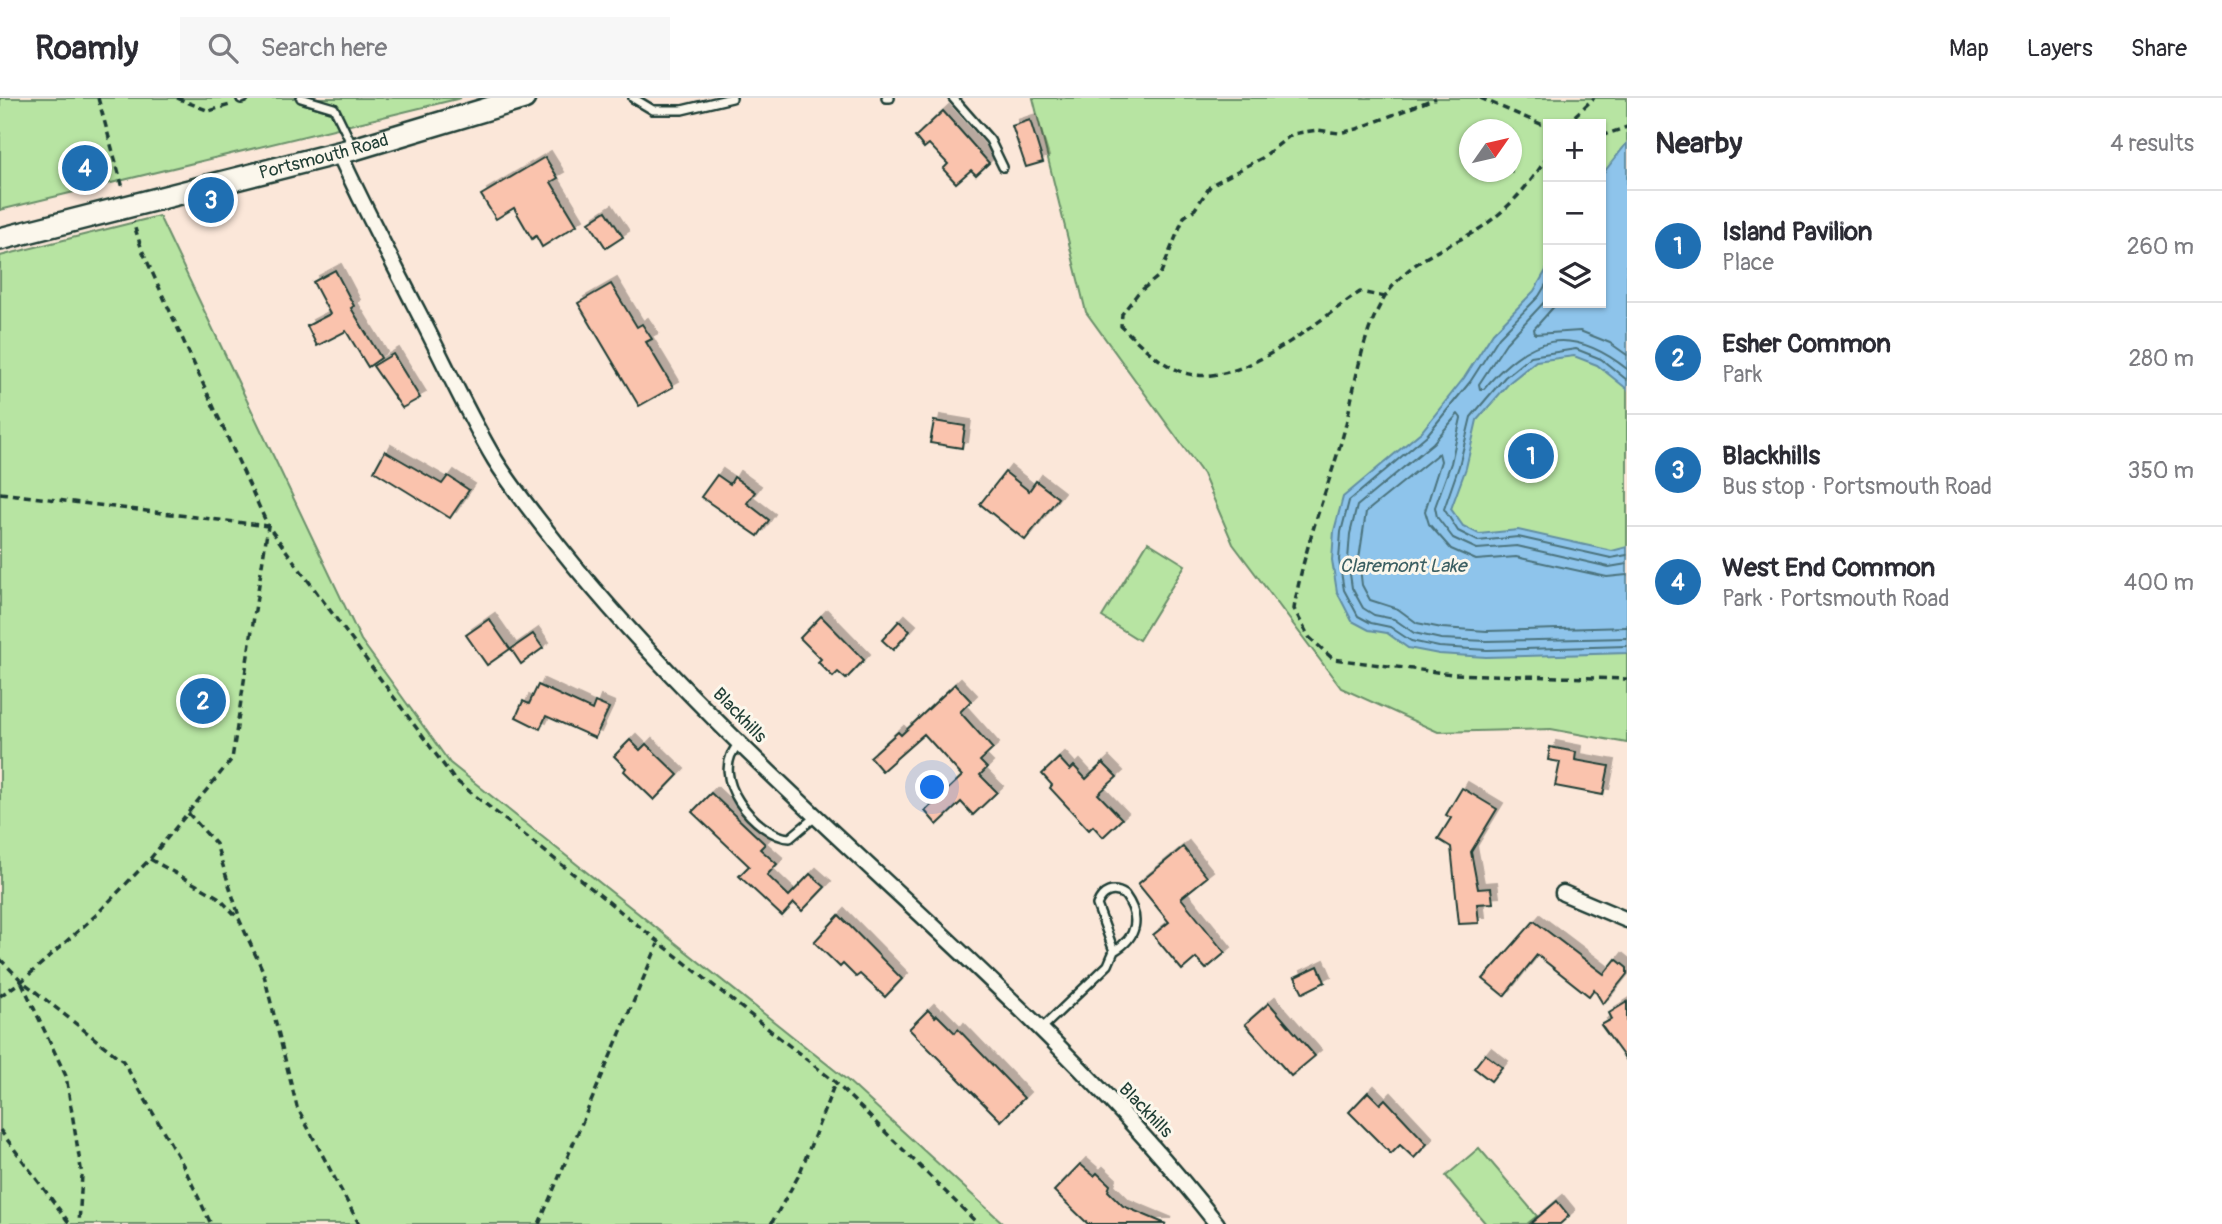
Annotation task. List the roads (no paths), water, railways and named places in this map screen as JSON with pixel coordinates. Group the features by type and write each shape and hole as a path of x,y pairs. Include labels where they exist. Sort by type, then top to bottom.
{"main road":[{"name":"Portsmouth Road","path":"0,239 347,151 524,98"}],"street":[{"name":"Blackhills","path":"347,151 375,229 495,461 586,578 740,743 1040,1030 1149,1139 1217,1224"},
{"path":"1563,892 1627,920"}],"lane":[{"path":"301,98 334,108 347,151"},
{"path":"633,98 653,110 682,110 732,98"},
{"path":"953,98 990,140 1003,167"},
{"path":"740,743 734,749 729,771 735,799 778,837 790,838 815,817"},
{"path":"1040,1030 1108,965 1114,951 1126,944 1133,934 1136,914 1125,895 1112,891 1104,894 1097,905 1114,951"}],"water":[{"name":"Claremont Lake","path":"1627,143 1627,389 1597,365 1574,356 1536,361 1510,382 1477,420 1466,468 1451,509 1463,526 1479,534 1518,530 1612,551 1627,547 1627,653 1486,657 1439,654 1408,648 1387,633 1369,630 1352,621 1337,592 1332,560 1334,531 1343,497 1422,431 1464,378 1493,333 1534,291 1543,276 1543,308 1606,308 1606,170"}],"place":[{"name":"West End Common","path":"85,168"},
{"name":"Blackhills","path":"211,200"},
{"name":"Island Pavilion","path":"1531,456"},
{"name":"Esher Common","path":"203,701"}]}
